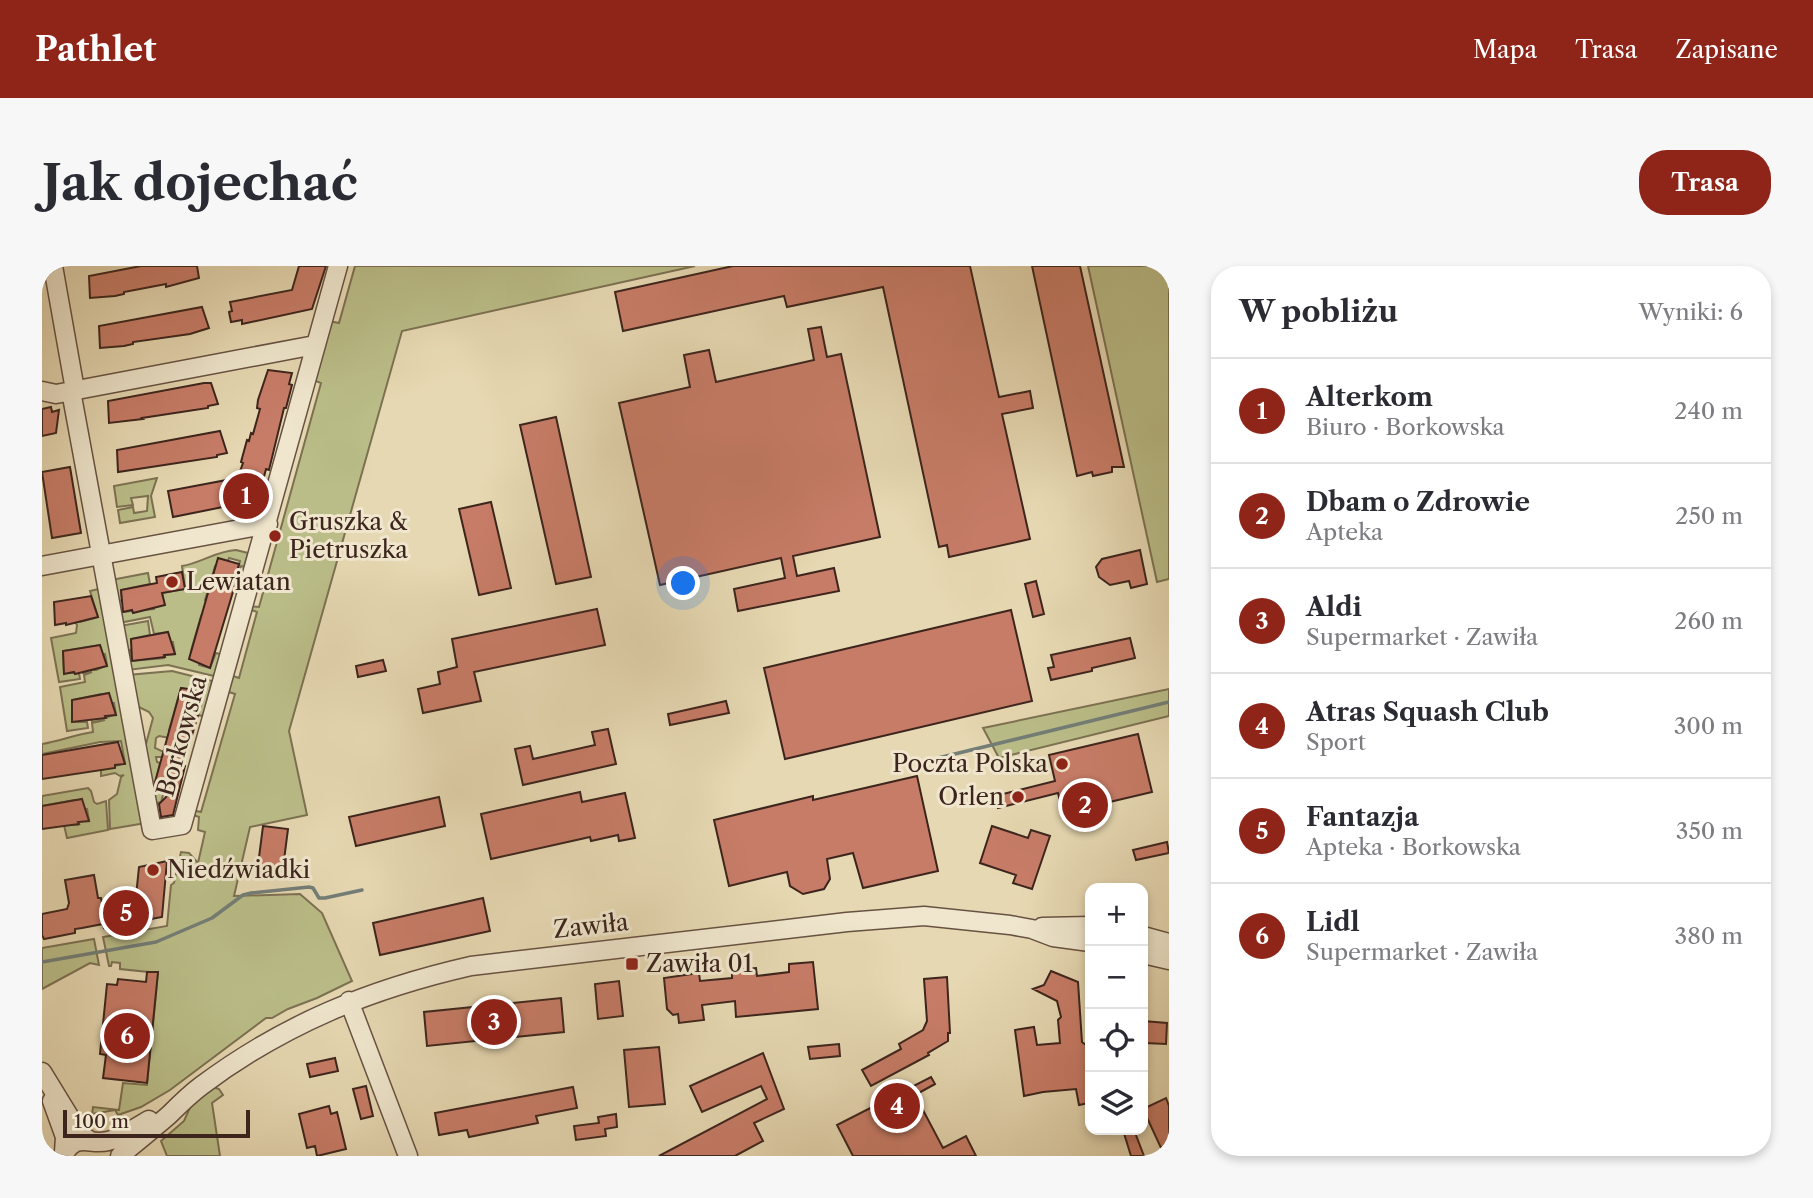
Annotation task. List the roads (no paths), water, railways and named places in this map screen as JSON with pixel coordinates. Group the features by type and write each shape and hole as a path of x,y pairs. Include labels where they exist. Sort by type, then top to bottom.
{"street":[{"name":"Borkowska","path":"53,266 152,830 182,825 338,266"},
{"path":"42,391 56,394 315,345"},
{"path":"42,566 268,524"},
{"name":"Zawiła","path":"63,1154 75,1143 99,1146 121,1136 185,1098 254,1051 349,1001 420,977 483,964 847,922 924,916 1032,929 1053,937 1085,941"},
{"name":"Zawiła","path":"1032,929 1047,925 1085,926"},
{"path":"1148,937 1169,943"},
{"path":"1148,955 1169,960"},
{"path":"349,1001 408,1156"},
{"path":"43,1075 80,1134 99,1146"},
{"path":"43,1075 65,1137 63,1154"},
{"name":"Zawiła","path":"120,1156 185,1098"}],"waterway":[{"path":"934,759 1169,702"},
{"path":"42,962 156,942 212,918 243,895 251,893 309,887 313,888 319,898 325,898 362,890"}],"place":[{"name":"Alterkom","path":"246,496"},
{"name":"Gruszka & Pietruszka","path":"275,536"},
{"name":"Lewiatan","path":"172,582"},
{"name":"Poczta Polska","path":"1062,764"},
{"name":"Orlen","path":"1018,797"},
{"name":"Dbam o Zdrowie","path":"1085,805"},
{"name":"Niedźwiadki","path":"153,870"},
{"name":"Fantazja","path":"126,913"},
{"name":"Zawiła 01","path":"632,964"},
{"name":"Aldi","path":"494,1022"},
{"name":"Lidl","path":"127,1036"},
{"name":"Atras Squash Club","path":"897,1106"}]}
